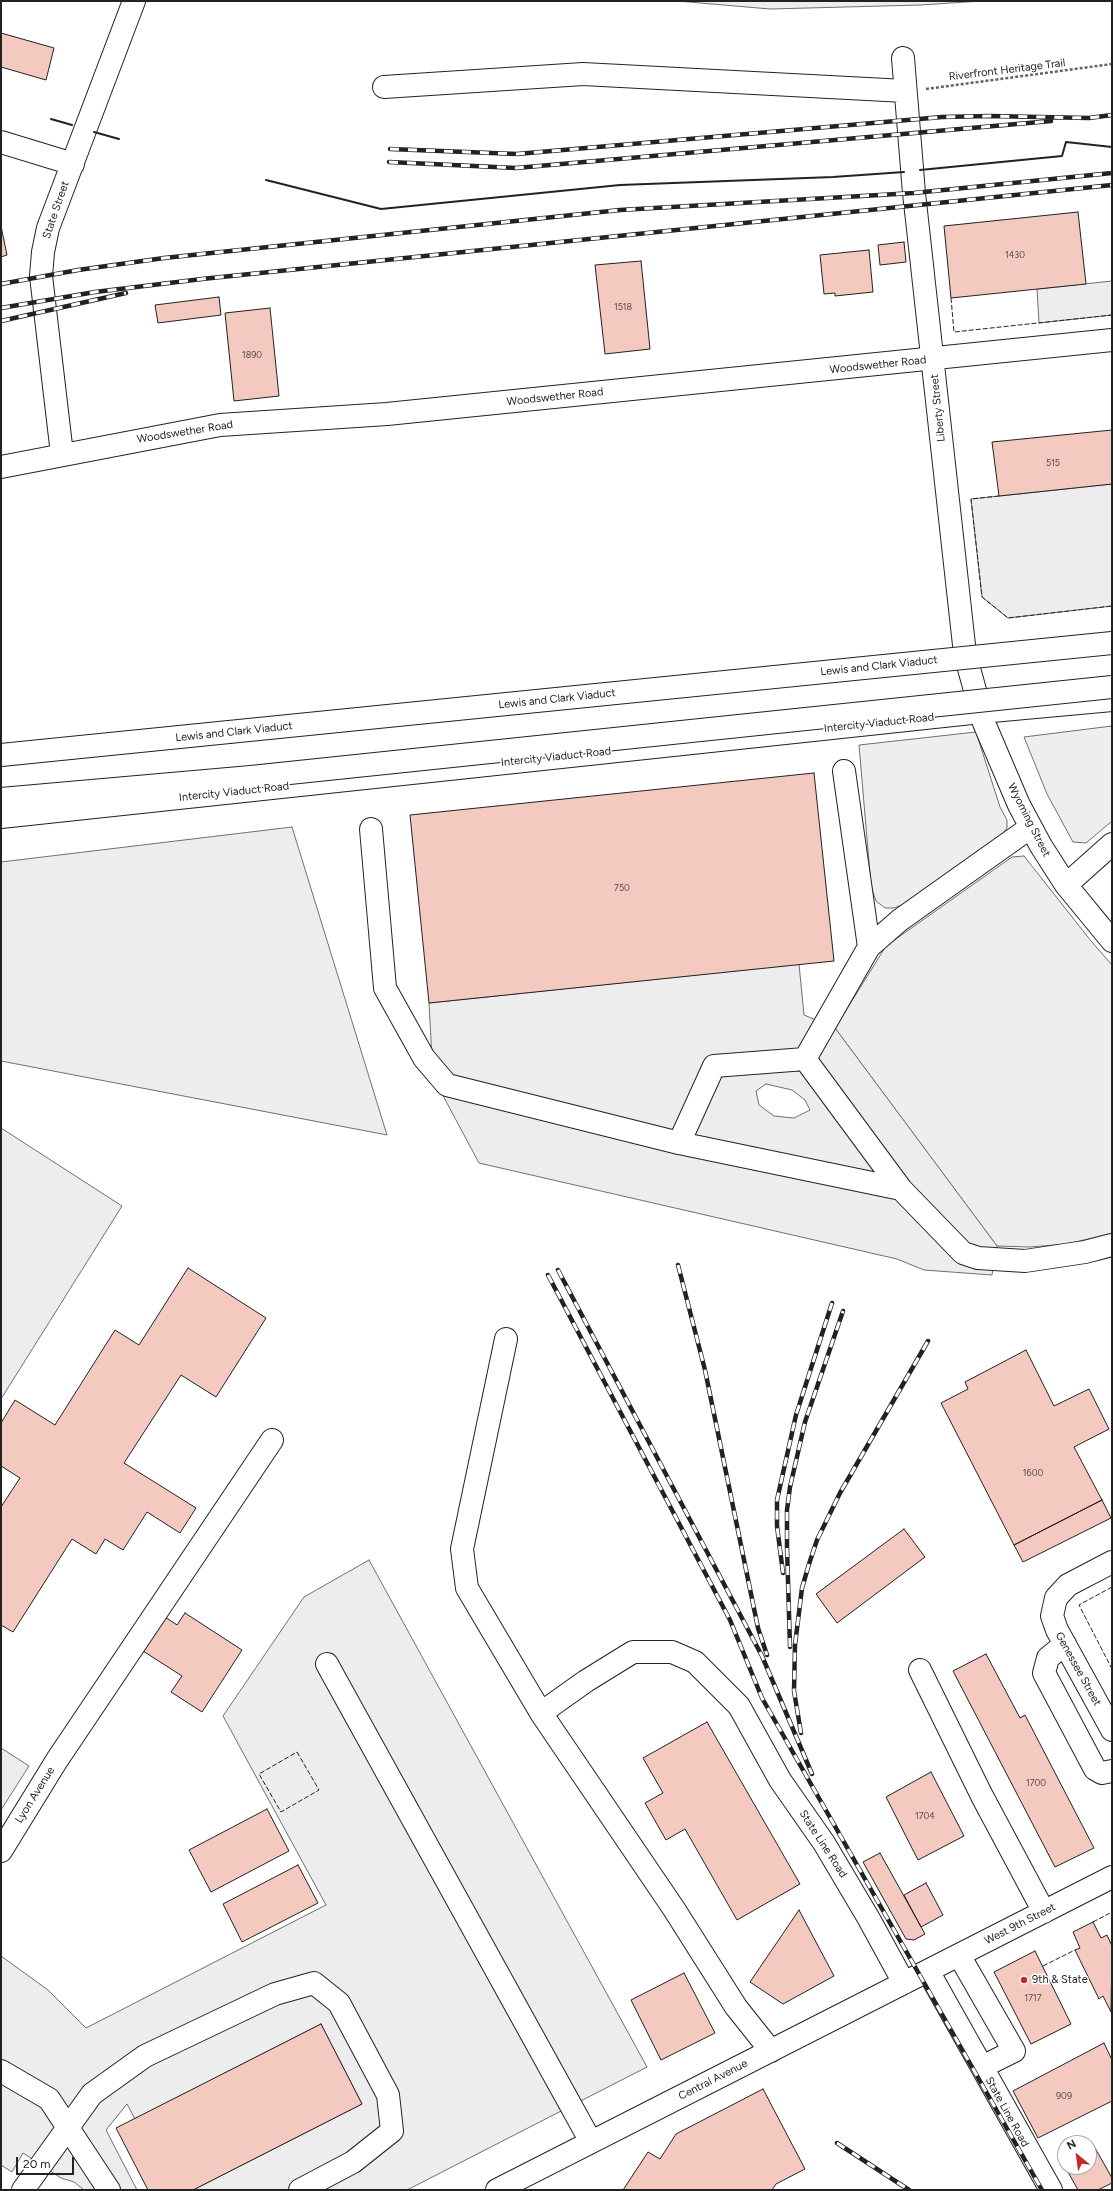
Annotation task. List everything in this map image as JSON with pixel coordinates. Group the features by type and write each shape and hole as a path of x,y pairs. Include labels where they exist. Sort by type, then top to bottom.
{"main road":[{"name":"State Street","path":"62,454 41,276 48,228 134,1"},
{"name":"Liberty Street","path":"902,58 914,193 965,654 973,686"},
{"path":"384,86 583,74 905,91"},
{"path":"1,142 73,164"},
{"name":"Woodswether Road","path":"1,467 62,454 220,425 394,413 1112,340"},
{"name":"Lewis and Clark Viaduct","path":"1,755 1112,643"},
{"name":"Wyoming Street","path":"973,686 981,712 1040,846 1066,885 1112,941"},
{"path":"1,799 251,777 1112,687"},
{"name":"Intercity Viaduct Road","path":"1,817 981,712 1112,700"},
{"path":"844,771 869,947"},
{"path":"805,1059 869,947 900,920 1031,828"},
{"path":"371,829 386,988 424,1058 448,1086 679,1143 901,1189"},
{"path":"1066,885 1112,844"},
{"path":"679,1143 714,1066 805,1059"},
{"path":"805,1059 901,1189 963,1253 978,1258 1025,1261 1085,1252 1112,1245"},
{"path":"506,1339 462,1549 467,1588 541,1713 674,1909 736,2006 771,2051"},
{"name":"Lyon Avenue","path":"1,1851 57,1760 272,1440"},
{"name":"Genessee Street","path":"1112,1562 1068,1585 1056,1598 1052,1616 1065,1644 1112,1730"},
{"path":"1065,1644 1048,1658 1044,1673 1095,1769 1102,1773 1112,1771"},
{"name":"State Line Road","path":"541,1713 586,1681 633,1652 672,1652 695,1662 739,1706 780,1780 824,1843 869,1919 904,1983"},
{"path":"327,1664 591,2142"},
{"path":"920,1670 979,1789 1044,1912"},
{"name":"West 9th Street","path":"928,1971 1112,1877"},
{"path":"959,1955 1014,2051 982,2067"},
{"name":"State Line Road","path":"928,1971 1051,2190"},
{"name":"Central Avenue","path":"505,2189 591,2142 928,1971"},
{"path":"23,2190 92,2094 145,2056 275,1994 314,1983 339,2003 388,2095 392,2131 353,2162 300,2190"},
{"path":"1,2071 49,2099 109,2190"}],"path":[{"name":"Riverfront Heritage Trail","path":"905,91 1112,64"}],"shaded area":[{"path":"677,1 982,1 920,5 770,9"},
{"path":"1112,281 1112,315 1039,323 1037,289"},
{"path":"1112,484 1112,606 1008,618 982,597 971,499"},
{"path":"1112,726 1112,821 1086,843 1073,842 1047,794 1024,737"},
{"path":"976,732 1000,807 1007,820 1007,828 998,840 907,903 894,908 885,908 876,901 871,886 859,745"},
{"path":"292,827 387,1135 1,1061 1,862"},
{"path":"1024,856 1091,941 1112,965 1112,1233 1067,1244 1030,1247 997,1246 835,1028 886,946 1012,857"},
{"path":"799,964 804,1015 835,1028 997,1246 992,1275 924,1270 897,1259 479,1163 433,1077 429,1003","holes":["766,1084 792,1090 805,1100 810,1110 794,1118 774,1116 759,1105 756,1091"]},
{"path":"1,1128 122,1206 1,1399"},
{"path":"369,1560 647,2067 407,2190 193,2190 362,2104 321,2024 135,2119 127,2104 106,2130 137,2190 84,2190 74,2182 61,2178 23,2153 12,2172 1,2165 1,1956 48,1990 86,2028 326,1905 223,1716 304,1597"},
{"path":"1,1748 29,1766 1,1810"}],"building":[{"path":"1,33 54,48 46,80 1,67"},
{"path":"1078,212 1086,284 951,298 944,226"},
{"path":"1,226 7,255 1,257"},
{"path":"904,242 906,262 880,265 878,245"},
{"path":"869,250 873,292 835,296 835,293 824,294 820,255"},
{"path":"641,261 650,349 605,354 595,265"},
{"path":"219,297 221,315 158,323 155,305"},
{"path":"270,308 279,396 234,401 225,313"},
{"path":"1112,430 1112,484 999,496 992,442"},
{"path":"814,773 834,961 429,1003 410,815"},
{"path":"188,1268 266,1318 216,1397 181,1375 124,1463 196,1508 180,1533 147,1512 123,1550 105,1539 96,1554 72,1539 13,1632 1,1625 1,1507 20,1478 1,1466 1,1423 15,1400 55,1425 115,1330 139,1345"},
{"path":"1026,1350 1054,1406 1089,1389 1109,1429 1074,1447 1102,1500 1014,1545 941,1403 968,1389 965,1382"},
{"path":"1102,1500 1111,1518 1023,1562 1014,1545"},
{"path":"904,1529 925,1557 837,1623 816,1594"},
{"path":"185,1613 242,1650 202,1712 171,1692 182,1676 143,1651 165,1617 177,1625"},
{"path":"986,1654 1020,1718 1025,1715 1094,1848 1055,1867 953,1671"},
{"path":"707,1722 800,1884 737,1920 685,1829 666,1840 645,1803 663,1793 643,1758"},
{"path":"931,1772 964,1836 918,1860 886,1797"},
{"path":"267,1809 289,1851 211,1892 189,1850"},
{"path":"880,1853 925,1934 914,1940 906,1939 863,1862"},
{"path":"298,1865 318,1903 242,1942 223,1904"},
{"path":"926,1883 943,1915 921,1927 904,1895"},
{"path":"799,1910 834,1976 783,2004 750,1982"},
{"path":"1093,1922 1101,1938 1107,1935 1112,1946 1111,2012 1103,1996 1099,1999 1075,1950 1080,1948 1073,1932"},
{"path":"1035,1951 1071,2024 1031,2044 994,1972"},
{"path":"684,1973 715,2033 661,2060 631,2000"},
{"path":"321,2024 362,2104 193,2190 148,2190 116,2128"},
{"path":"1104,2043 1112,2060 1112,2101 1038,2138 1013,2091"},
{"path":"763,2089 805,2169 776,2184 772,2190 623,2190 648,2152 660,2159 676,2134"},
{"path":"1097,2151 1112,2178 1112,2183 1098,2190 1078,2190 1070,2175 1097,2175"}],"railway":[{"path":"390,149 517,154 942,117 990,116 1089,118 1112,115"},
{"path":"389,162 516,168 1051,121"},
{"path":"1,284 78,270 164,258 620,210 914,193 1112,173"},
{"path":"1,308 95,292 202,279 1112,185"},
{"path":"1,321 126,293"},
{"path":"678,1265 705,1370 758,1628 767,1655"},
{"path":"558,1270 762,1656 812,1774"},
{"path":"548,1275 730,1620 762,1698 1042,2190"},
{"path":"783,1573 777,1526 777,1500 796,1415 832,1303"},
{"path":"790,1647 787,1547 787,1510 790,1487 805,1422 843,1311"},
{"path":"801,1733 794,1691 795,1645 802,1588 809,1564 817,1540 840,1493 928,1341"},
{"path":"837,2143 909,2190"}],"fence":[{"path":"951,298 954,332 1112,315"},
{"path":"999,496 971,499 982,597 1008,618 1112,606"},
{"path":"1112,1587 1079,1605 1112,1669"},
{"path":"297,1752 319,1790 281,1812 259,1774 297,1752"},
{"path":"1093,1922 1112,1912"},
{"path":"1043,1966 1075,1950"}],"wall":[{"path":"51,119 72,125"},
{"path":"94,132 119,139"},
{"path":"920,170 1062,156 1066,142 1112,147"},
{"path":"266,180 381,209 620,185 833,177 904,172"}],"place":[{"name":"9th & State","path":"1024,1980"}]}
